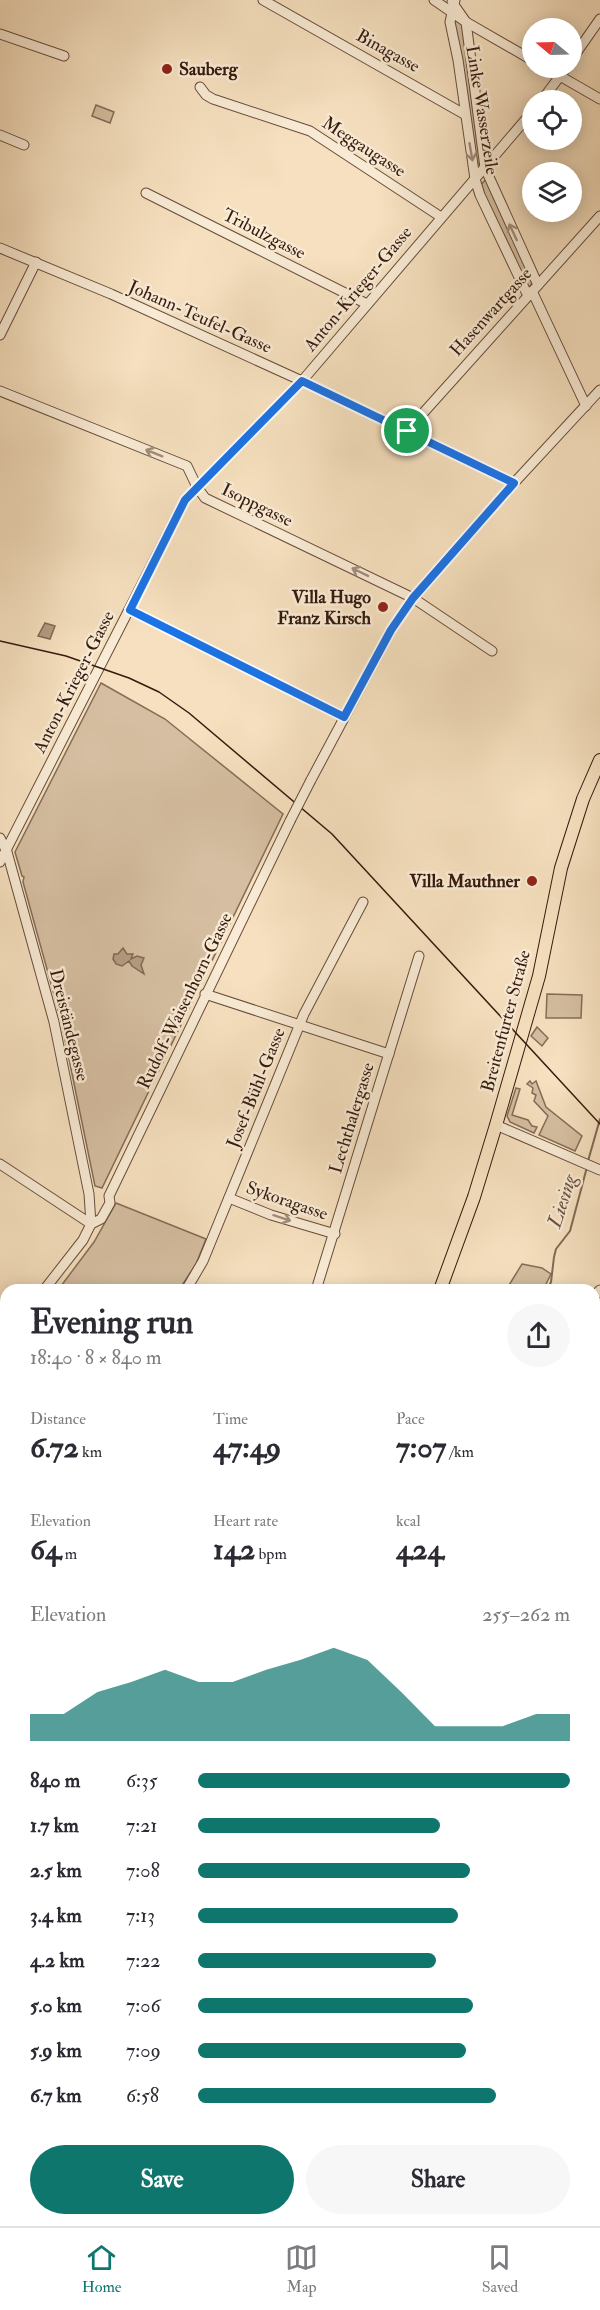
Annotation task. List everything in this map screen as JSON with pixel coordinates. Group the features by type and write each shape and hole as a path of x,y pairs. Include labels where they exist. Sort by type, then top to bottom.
{"main road":[{"name":"Breitenfurter Straße","path":"442,1284 474,1197 539,976 561,868 583,799 600,760"}],"street":[{"name":"Binagasse","path":"263,0 464,114"},
{"path":"434,0 452,4 466,22 522,54"},
{"name":"Linke Wasserzeile","path":"452,4 450,22 458,60 475,179 485,205 533,291"},
{"path":"582,45 600,19"},
{"path":"466,22 485,168 533,291 586,406"},
{"path":"0,34 64,56"},
{"path":"571,78 600,99"},
{"name":"Meggaugasse","path":"200,87 208,98 310,131 441,217"},
{"name":"Anton-Krieger-Gasse","path":"0,862 185,500 302,381 522,124"},
{"path":"0,135 24,145"},
{"name":"Tribulzgasse","path":"146,193 368,304"},
{"name":"Hasenwartgasse","path":"407,431 600,216"},
{"name":"Johann-Teufel-Gasse","path":"0,248 302,381 514,483"},
{"path":"0,335 36,262"},
{"path":"130,610 344,717 391,630 413,598 600,390"},
{"name":"Isoppgasse","path":"0,391 187,466 197,487 206,498 413,598 492,651"},
{"name":"Rudolf-Waisenhorn-Gasse","path":"49,1284 83,1240 91,1224 101,1219 110,1203 109,1196 205,994 344,717"},
{"name":"Dreiständegasse","path":"0,838 7,852 54,1022 89,1194 91,1224"},
{"name":"Josef-Bühl-Gasse","path":"190,1284 203,1261 300,1026 363,902"},
{"name":"Lechthalergasse","path":"318,1284 418,956"},
{"path":"205,994 389,1054"},
{"path":"496,1125 600,1170"},
{"path":"0,1164 91,1224"},
{"path":"89,1194 109,1196"},
{"name":"Sykoragasse","path":"229,1198 272,1215 335,1234"}],"shaded area":[{"path":"458,20 463,24 482,160 477,165 454,22"},
{"path":"96,105 114,112 110,123 92,116"},
{"path":"486,179 533,282 529,288 526,287 480,186"},
{"path":"45,623 55,626 50,639 38,636"},
{"path":"101,683 165,719 283,814 102,1188 95,1186 61,1020 23,882 24,877 15,852"},
{"path":"123,948 127,954 133,954 131,959 137,956 144,958 141,965 144,974 132,966 129,961 122,966 116,964 113,959 114,954 118,954"},
{"path":"547,994 582,995 581,1018 546,1018"},
{"path":"537,1027 548,1038 542,1046 531,1036"},
{"path":"530,1081 532,1084 536,1081 546,1107 582,1136 575,1151 539,1135 548,1116 534,1101 536,1095 532,1093 533,1088 527,1084"},
{"path":"516,1088 520,1089 512,1115 528,1120 532,1126 537,1127 534,1133 510,1122 507,1116"},
{"path":"116,1203 206,1239 196,1264 183,1284 62,1284 94,1242"},
{"path":"522,1264 542,1268 551,1274 546,1284 510,1284"}],"waterway":[{"name":"Liesing","path":"588,1161 600,1119"},
{"name":"Liesing","path":"550,1284 556,1249 570,1231 587,1167"}],"tram line":[{"path":"0,641 66,656 129,678 159,692 189,713 332,834 600,1124"}],"place":[{"name":"Sauberg","path":"167,69"},
{"name":"Villa Hugo Franz Kirsch","path":"383,607"},
{"name":"Villa Mauthner","path":"532,881"}],"route":[{"path":"302,381 407,431 514,483 413,598 391,630 344,717 130,610 185,500 302,381"}]}
